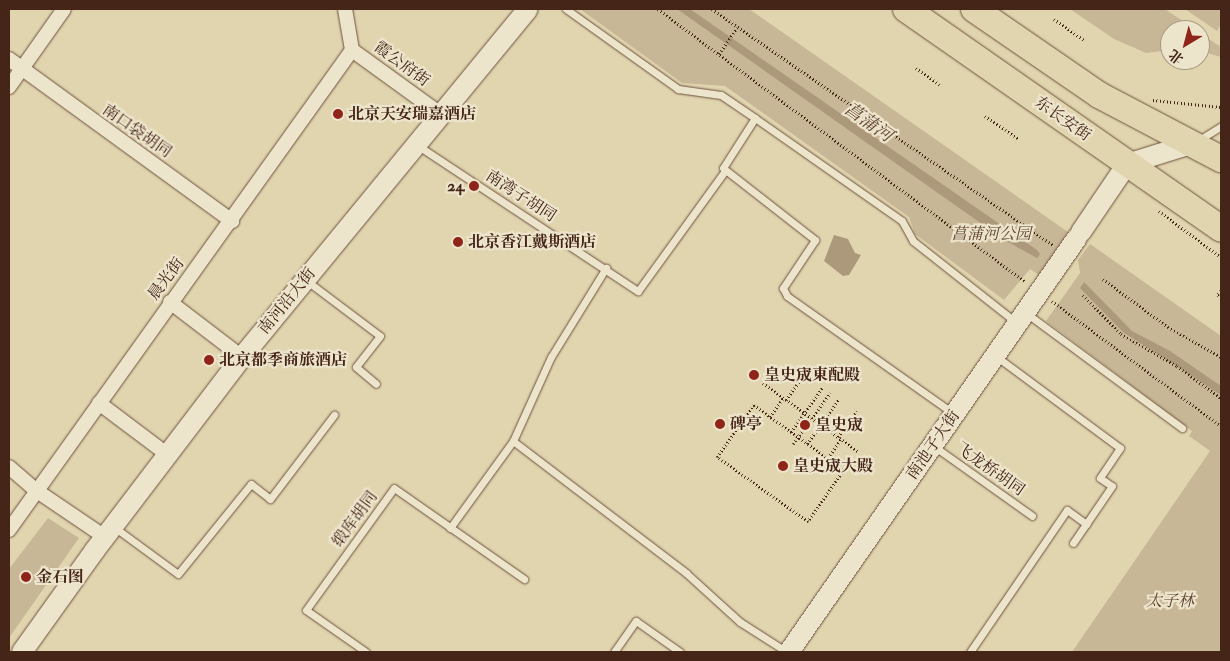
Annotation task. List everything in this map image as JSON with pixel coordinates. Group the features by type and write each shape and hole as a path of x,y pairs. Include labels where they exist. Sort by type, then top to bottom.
{"highway":[{"name":"东长安街","path":"906,9 1221,229"},
{"path":"974,9 1099,95 1221,158"}],"main road":[{"name":"南河沿大街","path":"22,652 109,532 242,357 416,144 439,113 528,9"},
{"path":"1127,164 1191,144"},
{"name":"南池子大街","path":"788,652 1127,164"}],"street":[{"path":"9,87 64,9"},
{"name":"霞公府街","path":"345,9 352,50 439,113"},
{"name":"晨光街","path":"9,530 170,302 232,221 352,50"},
{"name":"南口袋胡同","path":"9,59 21,70 232,221"},
{"path":"170,302 242,357"},
{"path":"99,403 168,455"},
{"path":"9,467 37,491 109,532"}],"lane":[{"path":"566,9 678,89 721,95 755,118 902,221 913,241 1021,318 1182,428"},
{"path":"755,118 723,163 724,172 816,240 783,288 787,296 954,414"},
{"path":"1191,144 1221,126"},
{"name":"南湾子胡同","path":"416,144 606,268 638,291 724,172"},
{"path":"450,528 513,441 551,356 606,268"},
{"path":"304,279 380,336 356,368 376,384"},
{"path":"995,356 1120,448 1100,478 1112,486 1073,543"},
{"path":"109,532 178,574 251,484 270,499 334,416"},
{"path":"513,441 686,573 740,622 788,652"},
{"name":"飞龙桥胡同","path":"932,446 1032,516"},
{"name":"缎库胡同","path":"366,652 306,610 394,488 524,579"},
{"path":"970,652 1067,510 1086,524"},
{"path":"614,652 636,621 680,652"}],"path":[{"path":"658,9 1221,426"},
{"path":"712,9 737,27 1074,242"},
{"path":"1054,20 1084,40"},
{"path":"719,54 737,27"},
{"path":"916,68 940,85"},
{"path":"1146,100 1221,107"},
{"path":"985,116 1018,138"},
{"path":"1103,279 1168,327 1221,357"},
{"path":"1221,291 1218,295 1221,297"},
{"path":"1083,295 1121,334 1176,366 1221,398"},
{"path":"770,417 805,373"},
{"path":"763,383 859,452"},
{"path":"791,432 822,388"},
{"path":"794,444 830,393"},
{"path":"807,444 839,400"},
{"path":"754,406 791,432 844,470 808,522 717,457 754,406"},
{"path":"828,458 858,411"}],"green space":[{"name":"菖蒲河公园","path":"580,9 749,9 1068,232 1039,275 1030,269 1004,300 915,234 909,217 725,86 682,83"},
{"path":"1070,9 1165,9 1181,20 1160,20 1160,51 1146,53 1114,39"},
{"path":"1185,9 1221,9 1221,24 1217,31 1210,26 1210,20 1201,20"},
{"path":"1210,40 1221,47 1221,57 1210,54"},
{"name":"太子林","path":"1090,244 1221,336 1221,652 1072,652 1210,451 1189,436 1192,431 1046,321 1080,273 1078,260"},
{"path":"48,518 79,538 9,638 9,569"}],"shaded area":[{"path":"677,9 690,9 1037,250 1040,254 1037,258 1006,241"},
{"path":"834,235 848,239 855,253 861,255 849,275 843,276 824,261"},
{"path":"1084,282 1132,331 1170,351 1221,386 1221,395 1123,332 1080,288"}],"place":[{"name":"北京天安瑞嘉酒店","path":"338,114"},
{"name":"24","path":"474,186"},
{"name":"北京香江戴斯酒店","path":"458,242"},
{"name":"北京都季商旅酒店","path":"209,360"},
{"name":"皇史宬東配殿","path":"754,375"},
{"name":"碑亭","path":"720,424"},
{"name":"皇史宬","path":"805,425"},
{"name":"皇史宬大殿","path":"783,466"},
{"name":"金石图","path":"26,577"}],"water label":[{"name":"菖蒲河","path":"868,123"}]}
